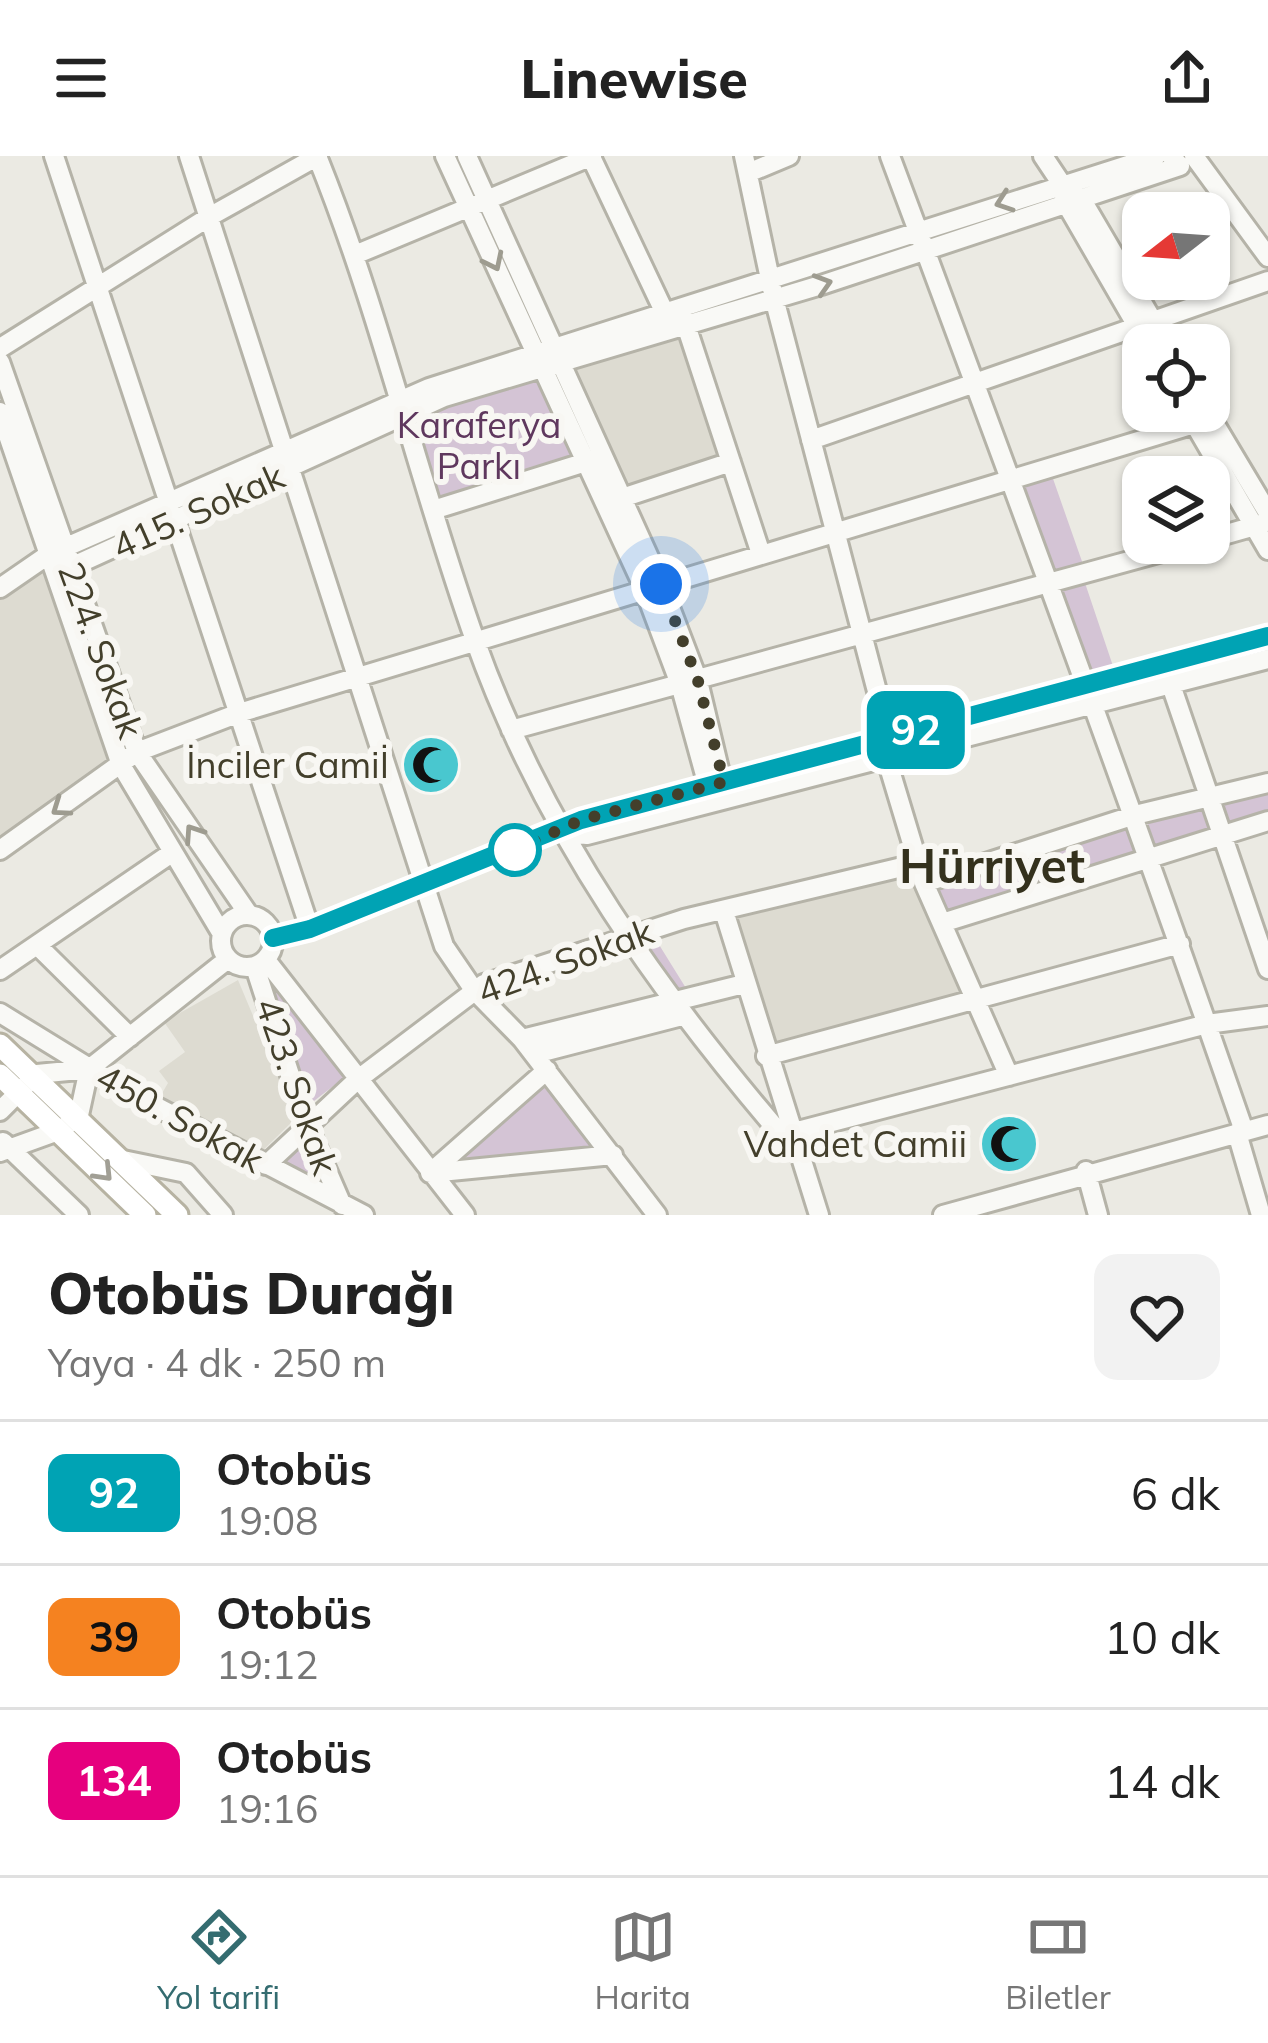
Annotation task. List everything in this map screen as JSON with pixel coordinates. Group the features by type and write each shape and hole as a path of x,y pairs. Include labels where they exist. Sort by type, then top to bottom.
{"main road":[{"path":"0,1045 37,1074 145,1215"},
{"path":"0,1075 123,1160 177,1215"}],"street":[{"path":"54,156 176,512 310,929"},
{"path":"189,156 444,946 474,990 535,1054 657,1215"},
{"path":"0,348 209,217 318,156 357,254 475,641 560,832 678,1011 797,1153"},
{"path":"445,156 467,208 549,358 652,586 689,682 717,792"},
{"path":"467,156 487,196 586,462 614,501"},
{"path":"357,254 591,156 676,320 731,462 760,554"},
{"path":"788,156 746,165 773,289 924,883 1009,1076"},
{"path":"890,156 1135,815 1208,1024 1261,1215"},
{"path":"1043,156 1145,324 1268,281"},
{"name":"415. Sokak","path":"773,289 918,231 1156,156"},
{"name":"415. Sokak","path":"0,588 403,406 773,289 925,251 1074,203 1180,166 1172,156"},
{"path":"1194,156 1268,257"},
{"path":"811,440 1122,332"},
{"name":"224. Sokak","path":"0,362 121,765 222,934"},
{"name":"224. Sokak","path":"0,412 137,752 249,915"},
{"path":"0,850 137,752 238,713 1010,480 1152,432"},
{"path":"1210,432 1263,520 1268,550"},
{"path":"434,510 586,462"},
{"path":"614,501 731,462"},
{"path":"1230,532 1263,520"},
{"path":"511,730 1123,564"},
{"path":"260,963 273,938 310,929 560,832 586,835 717,792 1091,693 1268,636"},
{"path":"1091,693 1170,682 1268,658"},
{"path":"1170,682 1262,920 1268,969"},
{"path":"924,883 1135,815 1213,800 1268,783"},
{"path":"942,923 1268,821"},
{"path":"0,970 173,852"},
{"name":"424. Sokak","path":"266,1165 306,1122 474,990 628,937 919,863"},
{"path":"724,910 743,984 819,1215"},
{"path":"228,959 222,934 232,920 249,915 266,922 273,938"},
{"path":"766,1056 1180,944"},
{"path":"38,945 130,1037"},
{"path":"79,1215 3,1146 70,1122 89,1069 228,959 260,963 465,1215"},
{"name":"423. Sokak","path":"260,963 306,1122 342,1205"},
{"path":"430,1173 535,1054 678,1011 743,984"},
{"name":"450. Sokak","path":"0,1012 89,1069 364,1215"},
{"path":"790,1132 1208,1024 1268,1016"},
{"path":"0,1111 37,1074 89,1069"},
{"path":"943,1215 1085,1171 1268,1125"},
{"path":"430,1173 614,1155"},
{"path":"123,1160 186,1173 223,1215"},
{"path":"1085,1171 1098,1215"},
{"path":"308,1189 310,1215"}],"shaded area":[{"path":"687,326 731,462 622,497 561,363"},
{"path":"43,563 111,760 0,838 0,595"},
{"path":"916,868 971,998 770,1050 730,914"},
{"path":"238,980 296,1118 258,1155 157,1102 168,1083 159,1071 185,1052 164,1022"}],"green space":[{"name":"Karaferya Parkı","path":"541,377 581,463 442,508 417,417"},
{"path":"1051,473 1085,570 1050,580 1017,484"},
{"path":"1085,583 1115,672 1090,679 1054,591"},
{"path":"1268,787 1268,817 1228,829 1219,802"},
{"path":"1210,806 1217,830 1157,851 1146,818"},
{"path":"1132,822 1143,854 948,913 936,887"},
{"path":"653,935 689,993 673,1005 637,939"},
{"path":"266,981 349,1074 310,1104"},
{"path":"546,1077 601,1152 442,1168"},
{"path":"304,1128 328,1194 272,1163"}],"bus line":[{"name":"92","path":"273,938 310,929 581,820 1268,636"}],"place":[{"name":"İnciler Camiİ","path":"431,765"},
{"name":"Vahdet Camii","path":"1009,1144"}],"district":[{"name":"Hürriyet","path":"992,866"}],"route":[{"path":"515,850 581,820 724,782 698,681 661,584"}]}
